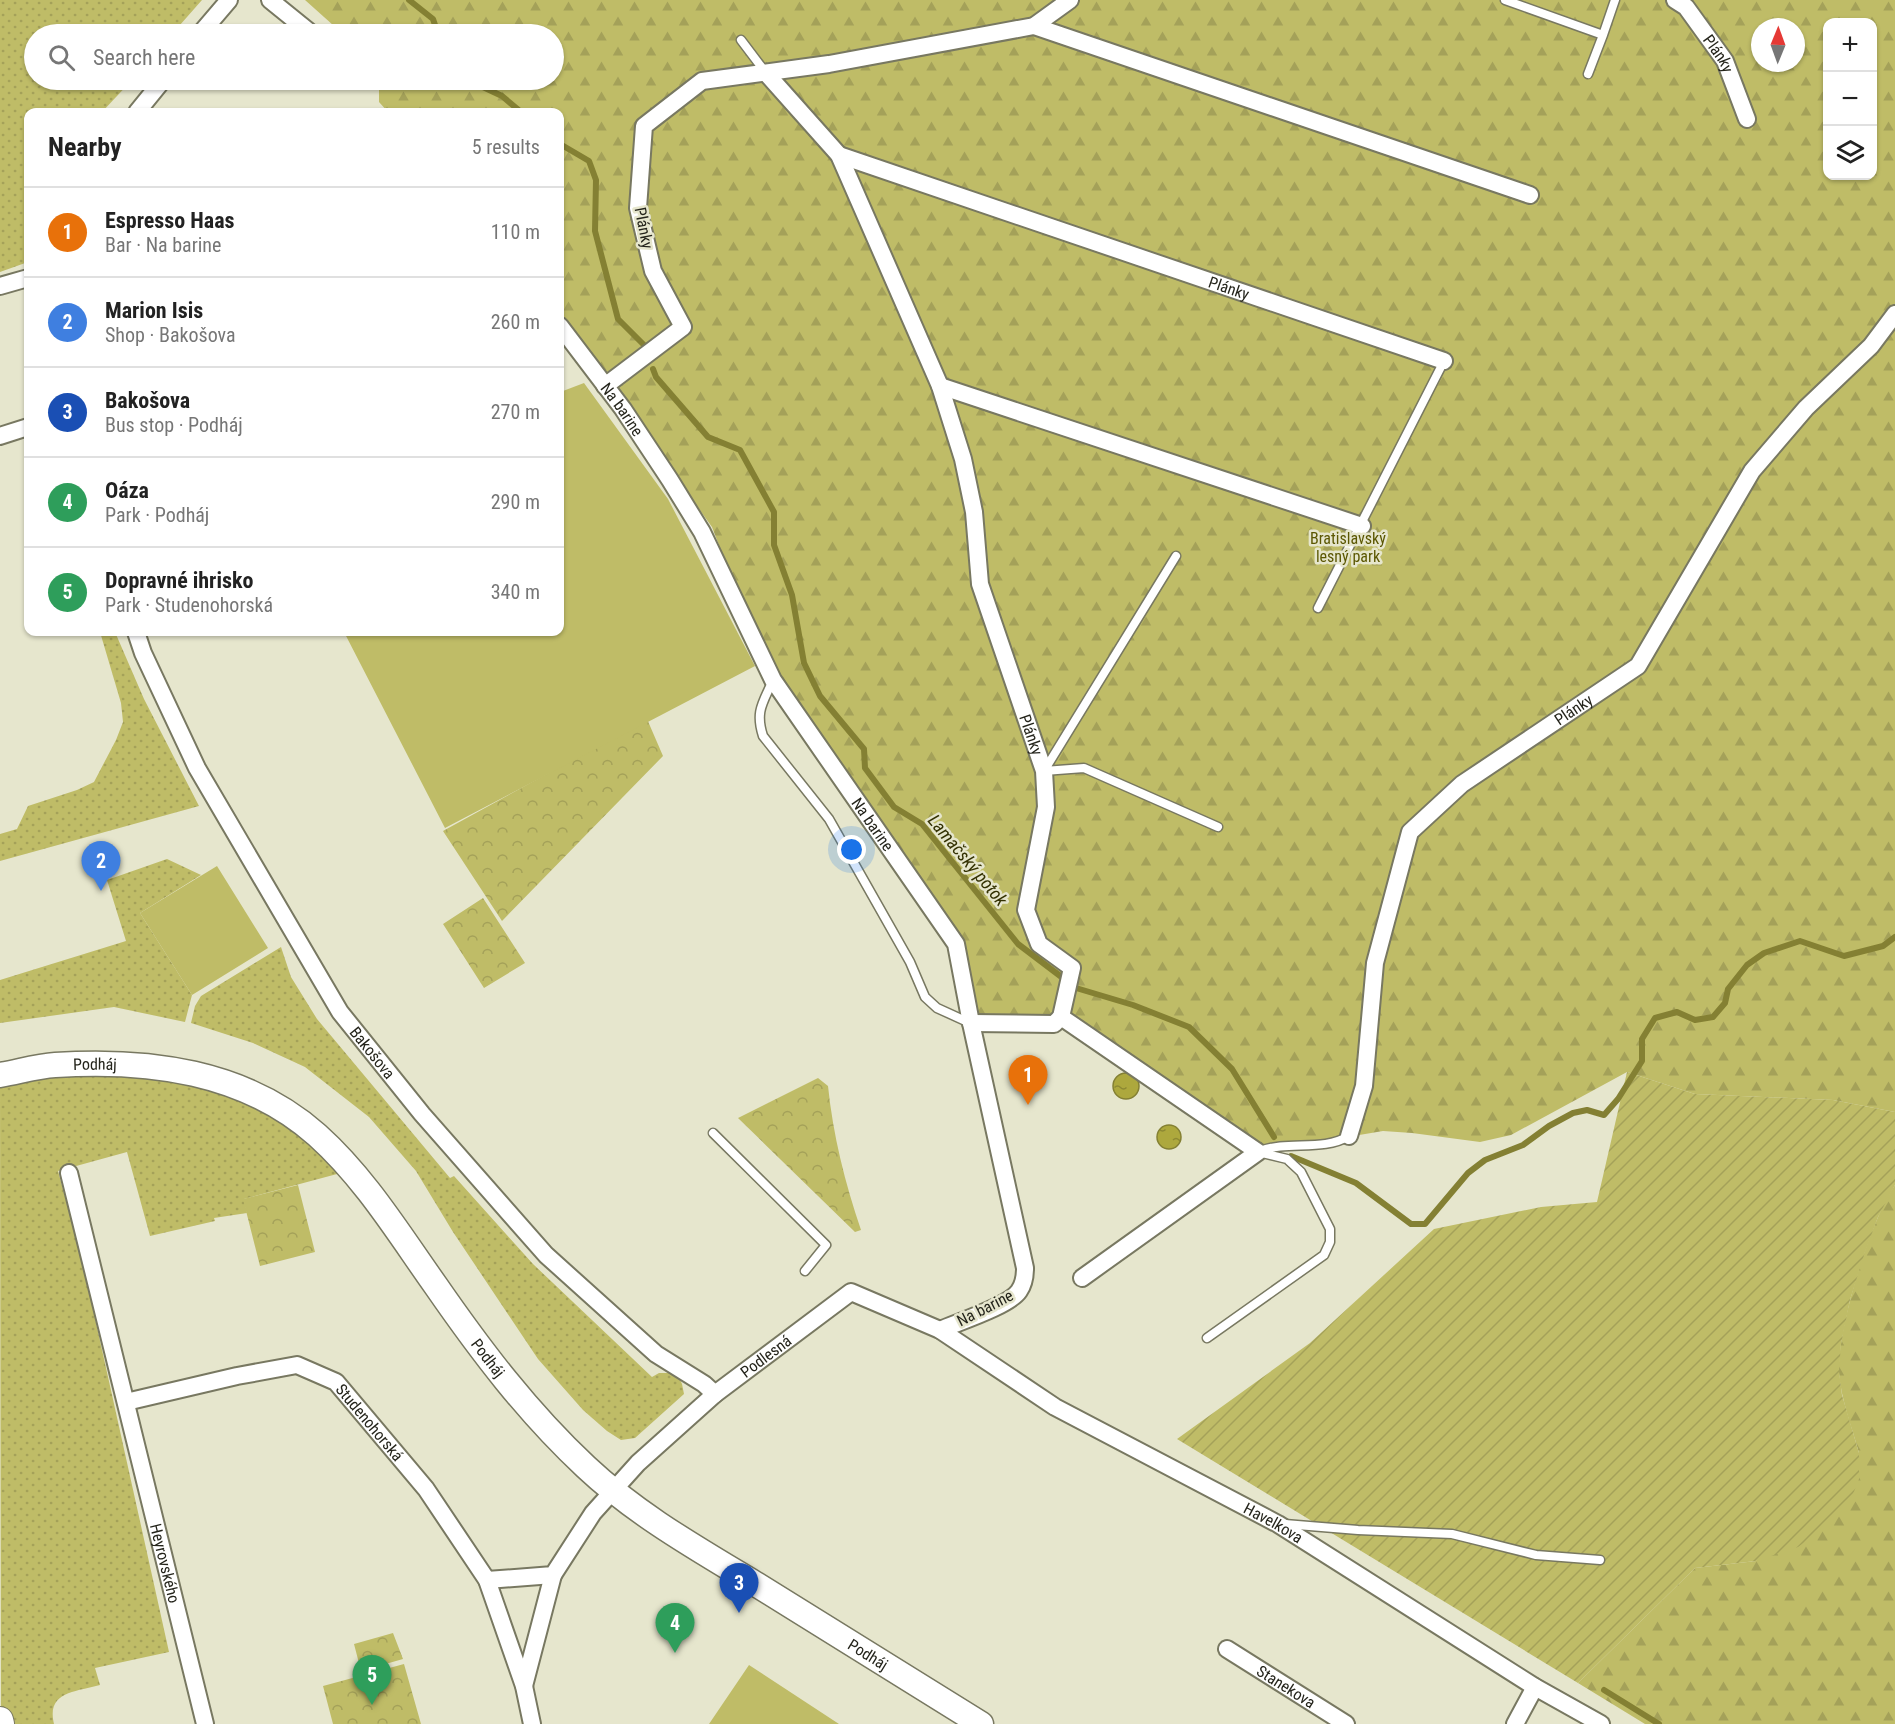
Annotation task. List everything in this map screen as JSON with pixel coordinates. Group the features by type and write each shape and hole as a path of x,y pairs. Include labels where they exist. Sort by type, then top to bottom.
{"main road":[{"path":"0,1720 1,1724"}],"street":[{"path":"209,24 229,0"},
{"path":"270,0 300,24"},
{"name":"Plánky","path":"605,387 682,327 653,271 638,208 644,126 702,81 829,64 1034,26 1070,0"},
{"name":"Plánky","path":"1675,0 1686,7 1725,61 1747,119"},
{"name":"Plánky","path":"1034,26 1530,195"},
{"name":"Plánky","path":"766,73 839,155 940,386 963,459 974,512 980,584 1044,771 1046,807 1026,910 1039,944 1072,970 1061,1017"},
{"path":"140,108 155,90"},
{"name":"Plánky","path":"839,155 1444,361"},
{"path":"0,286 24,279"},
{"name":"Plánky","path":"1349,1136 1364,1086 1375,963 1410,832 1462,784 1638,666 1752,471 1806,408 1871,346 1895,314"},
{"name":"Na barine","path":"564,331 670,480 702,532 773,680 956,944 1025,1268 1024,1280 1019,1292 1005,1303 940,1330"},
{"path":"940,386 1362,526"},
{"path":"0,436 24,428"},
{"name":"Bakošova","path":"137,636 197,768 340,1012 422,1114 546,1256 656,1354 696,1378 715,1394"},
{"path":"971,1023 1054,1024 1061,1017 1258,1152 1082,1278"},
{"path":"0,1060 52,1065"},
{"name":"Podháj","path":"0,1075 52,1065 130,1064 187,1071 232,1086 270,1103 297,1119 334,1152 375,1199 470,1335 503,1378 585,1467 657,1523 981,1724"},
{"path":"0,1088 52,1065"},
{"name":"Heyrovského","path":"69,1173 205,1724"},
{"name":"Podlesná","path":"612,1490 638,1463 715,1394 851,1292 940,1330"},
{"name":"Havelkova","path":"940,1330 1055,1407 1278,1524 1535,1687 1601,1724"},
{"name":"Studenohorská","path":"126,1402 237,1376 297,1365 336,1382 426,1489 488,1580 524,1686 532,1724"},
{"name":"Studenohorská","path":"524,1686 553,1575 593,1513 612,1490"},
{"path":"488,1580 553,1575"},
{"name":"Stanekova","path":"1227,1649 1346,1724"},
{"path":"1515,1724 1535,1687"}],"lane":[{"path":"1505,0 1603,35"},
{"path":"1588,74 1615,0"},
{"name":"Plánky","path":"741,40 766,73"},
{"name":"Plánky","path":"1318,608 1362,526 1444,361"},
{"name":"Plánky","path":"1044,771 1176,556"},
{"path":"773,680 759,711 758,722 763,736 829,819 910,962 925,997 938,1008 971,1023"},
{"name":"Plánky","path":"1044,771 1084,768 1218,827"},
{"path":"713,1133 826,1245 805,1271"},
{"path":"1258,1152 1273,1146 1326,1145 1349,1136"},
{"path":"1207,1338 1324,1255 1330,1242 1329,1229 1301,1172 1287,1159 1258,1152"},
{"path":"1278,1524 1452,1534 1528,1554 1600,1560"}],"green space":[{"path":"0,0 202,0 181,24 24,24 24,90 123,90 106,108 24,108 24,263 0,272"},
{"name":"Bratislavský lesný park","path":"305,0 1895,0 1895,1112 1833,1100 1695,1094 1627,1072 1511,1135 1480,1142 1383,1131 1258,1152 1061,1017 971,1023 956,944 766,668 712,527 564,322 564,108 384,108 379,102 379,90 564,90 564,24 332,24"},
{"path":"584,383 668,499 755,666 445,828 346,636 564,636 564,391"},
{"path":"101,636 117,636 144,699 199,806 0,861 0,834 17,829 28,806 94,782 123,722 121,703"},
{"path":"647,719 663,756 502,921 443,831"},
{"path":"167,859 201,875 140,913 192,995 185,1022 114,1007 0,1023 0,980 126,941 107,880"},
{"path":"217,866 268,948 192,995 140,913"},
{"path":"483,898 525,963 484,988 443,924"},
{"path":"281,947 291,977 317,1019 450,1178 454,1176 533,1264 652,1377 659,1373 677,1373 684,1394 635,1438 621,1440 607,1431 583,1410 538,1359 453,1232 416,1171 369,1117 305,1067 253,1043 191,1023 195,1006 201,996"},
{"path":"52,1065 232,1086 352,1170 244,1199 247,1213 214,1218 215,1221 150,1236 127,1152 58,1171 81,1255 169,1652 95,1668 100,1685 73,1692 59,1699 54,1705 54,1724 1,1724 0,1088"},
{"path":"1627,1072 1695,1094 1833,1100 1895,1112 1895,1185 1878,1217 1865,1252 1850,1300 1841,1344 1839,1371 1842,1395 1859,1453 1859,1479 1851,1499 1835,1521 1798,1547 1756,1561 1695,1568 1578,1683 1177,1439 1310,1343 1434,1229 1541,1207 1597,1202"},
{"path":"818,1078 828,1086 840,1159 861,1230 855,1232 738,1118"},
{"path":"298,1185 315,1252 260,1266 243,1199"},
{"path":"1895,1185 1895,1724 1645,1724 1578,1683 1695,1568 1756,1561 1859,1453 1842,1393 1839,1373 1843,1330 1857,1276 1875,1223"},
{"path":"393,1633 403,1659 361,1671 354,1644"},
{"path":"404,1664 421,1724 333,1724 323,1686"},
{"path":"749,1665 839,1724 709,1724"}],"water":[{"path":"1126,1073 1135,1077 1139,1086 1135,1095 1126,1099 1117,1095 1113,1086 1117,1077"},
{"path":"1169,1125 1178,1128 1181,1137 1178,1146 1169,1149 1160,1146 1157,1137 1160,1128"}],"waterway":[{"name":"Lamačský potok","path":"409,0 433,19 435,24"},
{"name":"Lamačský potok","path":"489,90 502,96 516,108"},
{"name":"Lamačský potok","path":"564,146 589,161 596,180 595,231 618,319 647,348"},
{"name":"Lamačský potok","path":"653,369 656,377 708,437 740,450 774,512 774,545 792,595 804,663 820,696 864,749 865,768 894,807 922,824 1018,944 1076,988 1133,1005 1189,1027 1232,1069 1274,1137"},
{"name":"Lamačský potok","path":"1291,1156 1356,1183 1411,1224 1425,1224 1468,1173 1485,1160 1523,1145 1549,1126 1573,1113 1587,1110 1604,1115 1618,1099 1642,1061 1642,1039 1655,1018 1677,1012 1695,1020 1713,1017 1725,1003 1728,989 1747,965 1764,953 1800,941 1844,956 1883,946 1895,937"},
{"path":"1604,1690 1659,1724"}],"place":[{"name":"Marion Isis","path":"101,891"},
{"name":"Espresso Haas","path":"1028,1105"},
{"name":"Bakošova","path":"739,1613"},
{"name":"Oáza","path":"675,1653"},
{"name":"Dopravné ihrisko","path":"372,1705"}]}
